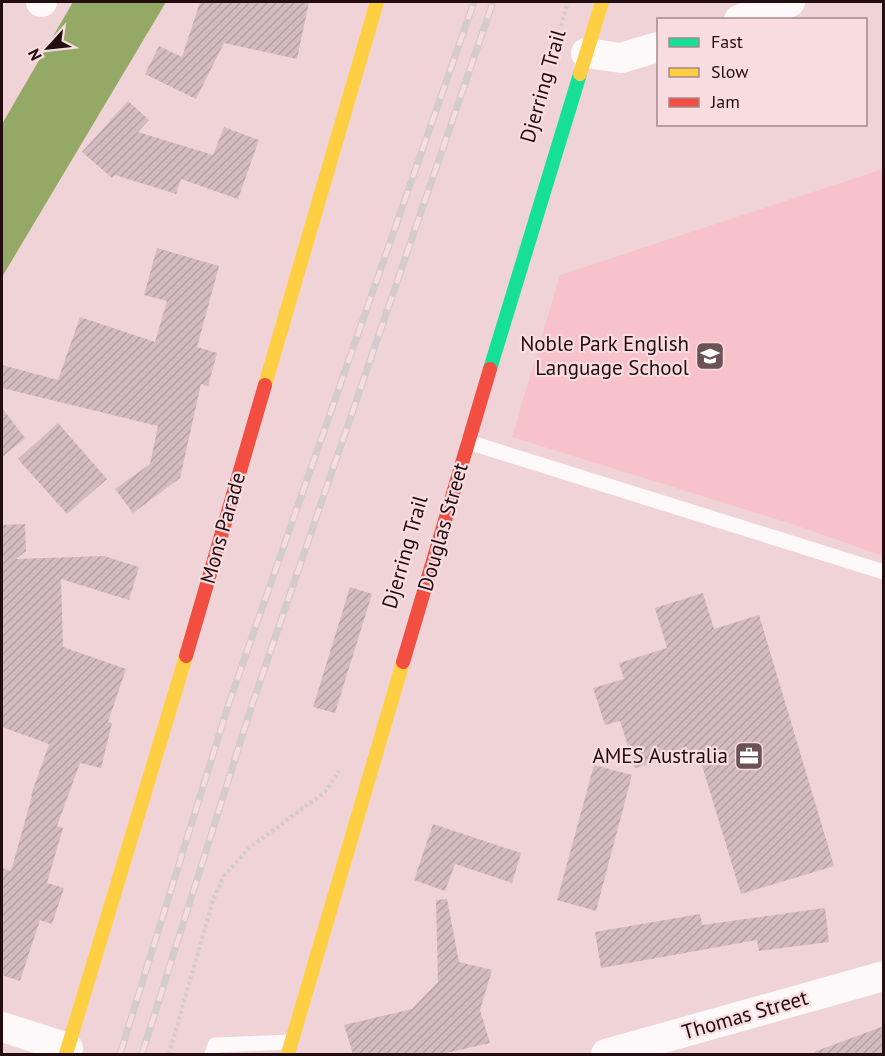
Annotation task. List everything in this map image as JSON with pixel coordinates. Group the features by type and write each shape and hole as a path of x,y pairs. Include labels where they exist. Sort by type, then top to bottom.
{"main road":[{"name":"Mons Parade","path":"67,1051 189,645 377,2"},
{"name":"Douglas Street","path":"290,1048 468,442 602,2"}],"street":[{"path":"744,18 790,2"},
{"path":"586,53 621,58 657,47"},
{"name":"Thomas Street","path":"606,1054 884,976"},
{"path":"2,1027 67,1051"}],"lane":[{"path":"468,442 884,572"},
{"path":"212,1054 215,1045 290,1048"}],"path":[{"name":"Djerring Trail","path":"559,35 568,2"},
{"path":"169,1054 213,900 224,876 249,848 324,792 341,767"}],"shaded area":[{"path":"73,2 166,2 2,277 2,124"},
{"name":"Noble Park English Language School","path":"883,169 883,556 792,524 512,437 560,275"}],"building":[{"path":"200,2 309,2 297,59 224,43 196,99 145,74 159,46 182,57"},
{"path":"128,101 149,120 138,132 213,155 224,127 259,140 238,199 181,179 176,194 115,175 112,178 82,152"},
{"path":"157,248 219,266 197,347 217,353 208,386 201,384 180,478 133,513 115,489 150,464 158,426 2,388 2,365 58,380 80,317 155,342 167,301 144,295"},
{"path":"2,408 25,438 2,457"},
{"path":"58,423 107,479 67,514 18,459"},
{"path":"25,524 26,551 16,559 104,556 139,567 129,600 61,579 63,647 126,669 108,722 112,723 101,768 80,763 57,826 63,828 47,883 64,888 52,924 40,920 20,981 2,975 2,868 11,871 31,795 49,744 2,727 2,525"},
{"path":"350,587 372,594 335,713 313,707"},
{"path":"703,593 714,629 759,615 834,866 741,894 697,749 635,768 620,721 605,725 593,688 624,679 619,663 667,648 655,608"},
{"path":"594,765 632,775 596,911 557,900"},
{"path":"433,824 521,853 512,883 455,864 445,891 414,880"},
{"path":"447,899 459,962 492,970 480,1010 490,1043 442,1054 353,1054 344,1025 412,1009 438,982 436,900"},
{"path":"825,908 829,942 759,951 757,940 601,968 595,932 700,914 702,925"},
{"path":"884,1026 884,1054 814,1054 814,1052"}],"railway":[{"path":"120,1054 230,700 474,2"},
{"path":"142,1054 252,705 493,2"}],"traffic: fast":[{"path":"490,369 580,74"}],"traffic: slow":[{"path":"265,385 377,2"},
{"path":"580,74 602,2"},
{"path":"66,1054 186,656"},
{"path":"288,1054 403,662"}],"traffic: jam":[{"path":"403,662 490,369"},
{"path":"186,656 265,385"}],"place":[{"name":"Noble Park English Language School","path":"710,356"},
{"name":"AMES Australia","path":"749,756"}]}
